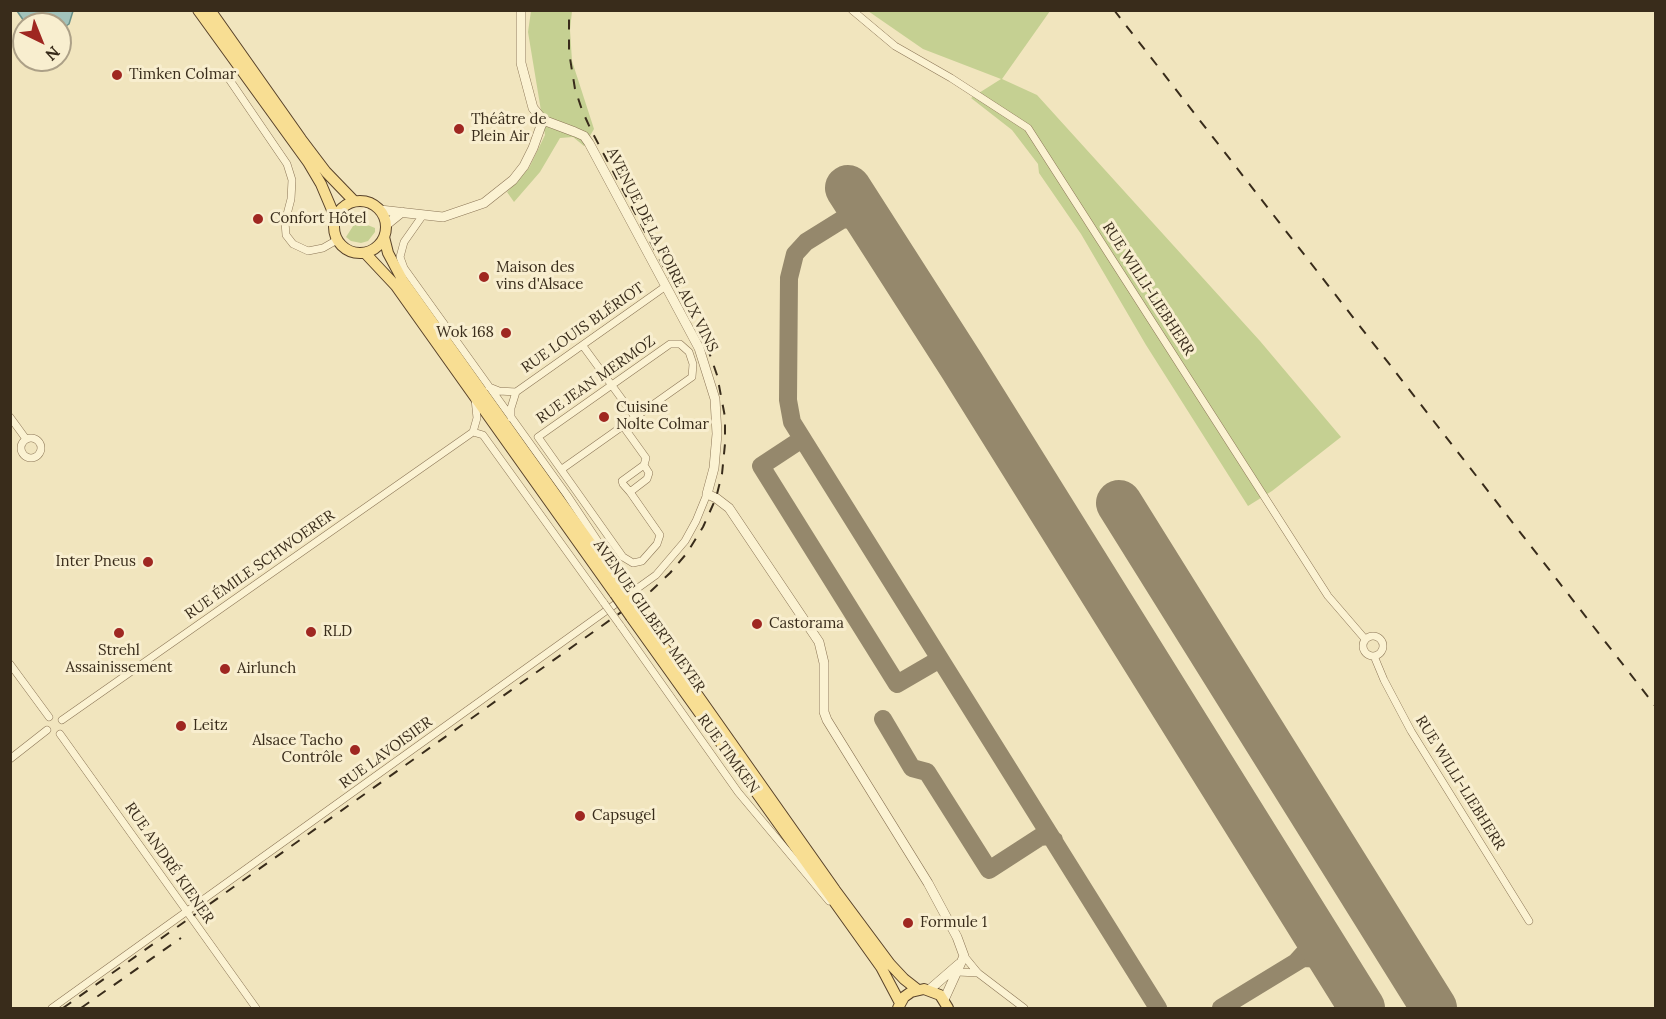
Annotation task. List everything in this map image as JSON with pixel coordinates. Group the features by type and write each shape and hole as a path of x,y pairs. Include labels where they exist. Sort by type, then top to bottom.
{"main road":[{"path":"198,10 308,162 321,184 335,217"},
{"path":"210,10 326,172 354,201"},
{"path":"337,240 333,231 335,217 343,207 354,201 368,202 380,210 386,225"},
{"name":"AVENUE GILBERT MEYER","path":"386,225 384,237 388,253 403,281 880,968 899,1006"},
{"path":"364,253 377,247 384,237"},
{"name":"AVENUE GILBERT MEYER","path":"337,240 348,251 364,253 396,286 474,397 619,592"},
{"name":"AVENUE GILBERT MEYER","path":"635,615 890,964 904,979 946,1004"},
{"path":"899,1006 904,997 924,990"}],"street":[{"path":"380,210 443,217 455,214 484,203 499,193 524,166 543,120 533,108 521,63 521,10"},
{"name":"RUE WILLI-LIEBHERR","path":"852,10 895,46 951,78 1028,128 1328,596 1365,639"},
{"path":"229,80 287,164 292,180 291,199 285,222 286,235 293,244 308,250 323,248 337,240"},
{"name":"AVENUE DE LA FOIRE AUX VINS","path":"543,120 584,136 589,143 699,348 715,399 717,434 714,468 706,495"},
{"path":"386,225 402,212"},
{"name":"AVENUE GILBERT MEYER","path":"423,215 404,242 400,257 404,268 567,495 611,561 619,592"},
{"name":"RUE LOUIS BLÉRIOT","path":"516,392 666,286"},
{"name":"RUE JEAN MERMOZ","path":"562,470 538,437 669,344 680,344 690,352 693,364 692,377 635,417"},
{"path":"562,470 635,417 583,346"},
{"path":"489,387 499,391 516,392 511,408 511,418"},
{"path":"472,432 477,418 474,397"},
{"path":"10,417 26,439"},
{"path":"544,463 562,470 623,557 633,563 642,561 657,544 660,535 623,484 622,481 644,465 646,458 623,426"},
{"name":"RUE TIMKEN","path":"472,432 483,435 738,792 819,891 842,914"},
{"name":"RUE ÉMILE SCHWOERER","path":"62,720 472,432"},
{"path":"630,492 647,479 649,473 644,465"},
{"path":"562,470 562,480 567,495"},
{"path":"706,495 716,498 729,508 819,642 824,663 824,712 827,720 928,883 957,937 961,963 946,1004"},
{"name":"RUE LAVOISIER","path":"52,1008 188,913 656,575 685,541 706,495"},
{"name":"RUE WILLI-LIEBHERR","path":"1374,636 1382,641 1382,651 1374,656 1367,655 1363,649 1365,639 1374,636"},
{"name":"RUE WILLI-LIEBHERR","path":"1374,656 1411,731 1530,921"},
{"path":"10,664 49,717"},
{"path":"55,716 62,720 64,727 60,734 53,734 47,730 46,724 49,717 55,716"},
{"path":"10,759 47,730"},
{"name":"RUE ANDRÉ KIENER","path":"60,734 256,1008"},
{"path":"961,963 1024,1008"},
{"path":"961,963 978,973"},
{"path":"924,990 961,963"}],"green space":[{"path":"531,11 572,11 570,30 572,61 594,129 584,146 573,137 560,138 540,172 514,202 507,192 529,168 545,135 528,32"},
{"path":"868,11 1050,11 1002,79 1037,95 1260,341 1341,437 1272,491 1248,506 1146,345 1081,234 1039,173 1038,164 1012,130 971,98 1001,79 923,49"},
{"path":"360,222 375,228 375,232 368,241 361,243 351,241 346,237 355,223"}],"water":[{"path":"73,10 72,14 17,11"}],"taxiway":[{"path":"877,233 869,224 843,219 806,242 795,254 789,278 788,400 792,422 1158,1008"},
{"path":"802,439 761,466 897,684 940,659"},
{"path":"883,719 912,768 927,772 989,870 1040,837 1047,836 1054,840"},
{"path":"1297,961 1306,951 1310,938 1307,920"},
{"path":"1221,1008 1303,958 1324,959 1338,970"}],"runway":[{"path":"848,188 962,366 1362,1008"},
{"path":"1119,503 1434,1008"}],"railway":[{"path":"63,1008 651,591 687,553 703,527 716,498 722,474 725,444 725,417 717,375 709,352 582,110 575,89 569,52 569,10"},
{"path":"1114,10 1656,707"},
{"path":"81,1008 181,938"}],"place":[{"name":"Timken Colmar","path":"117,75"},
{"name":"Théâtre de Plein Air","path":"459,129"},
{"name":"Confort Hôtel","path":"258,219"},
{"name":"Maison des vins d'Alsace","path":"484,277"},
{"name":"Wok 168","path":"506,333"},
{"name":"Cuisine Nolte Colmar","path":"604,417"},
{"name":"Inter Pneus","path":"148,562"},
{"name":"Castorama","path":"757,624"},
{"name":"RLD","path":"311,632"},
{"name":"Strehl Assainissement","path":"119,633"},
{"name":"Airlunch","path":"225,669"},
{"name":"Leitz","path":"181,726"},
{"name":"Alsace Tacho Contrôle","path":"355,750"},
{"name":"Capsugel","path":"580,816"},
{"name":"Formule 1","path":"908,923"}]}
